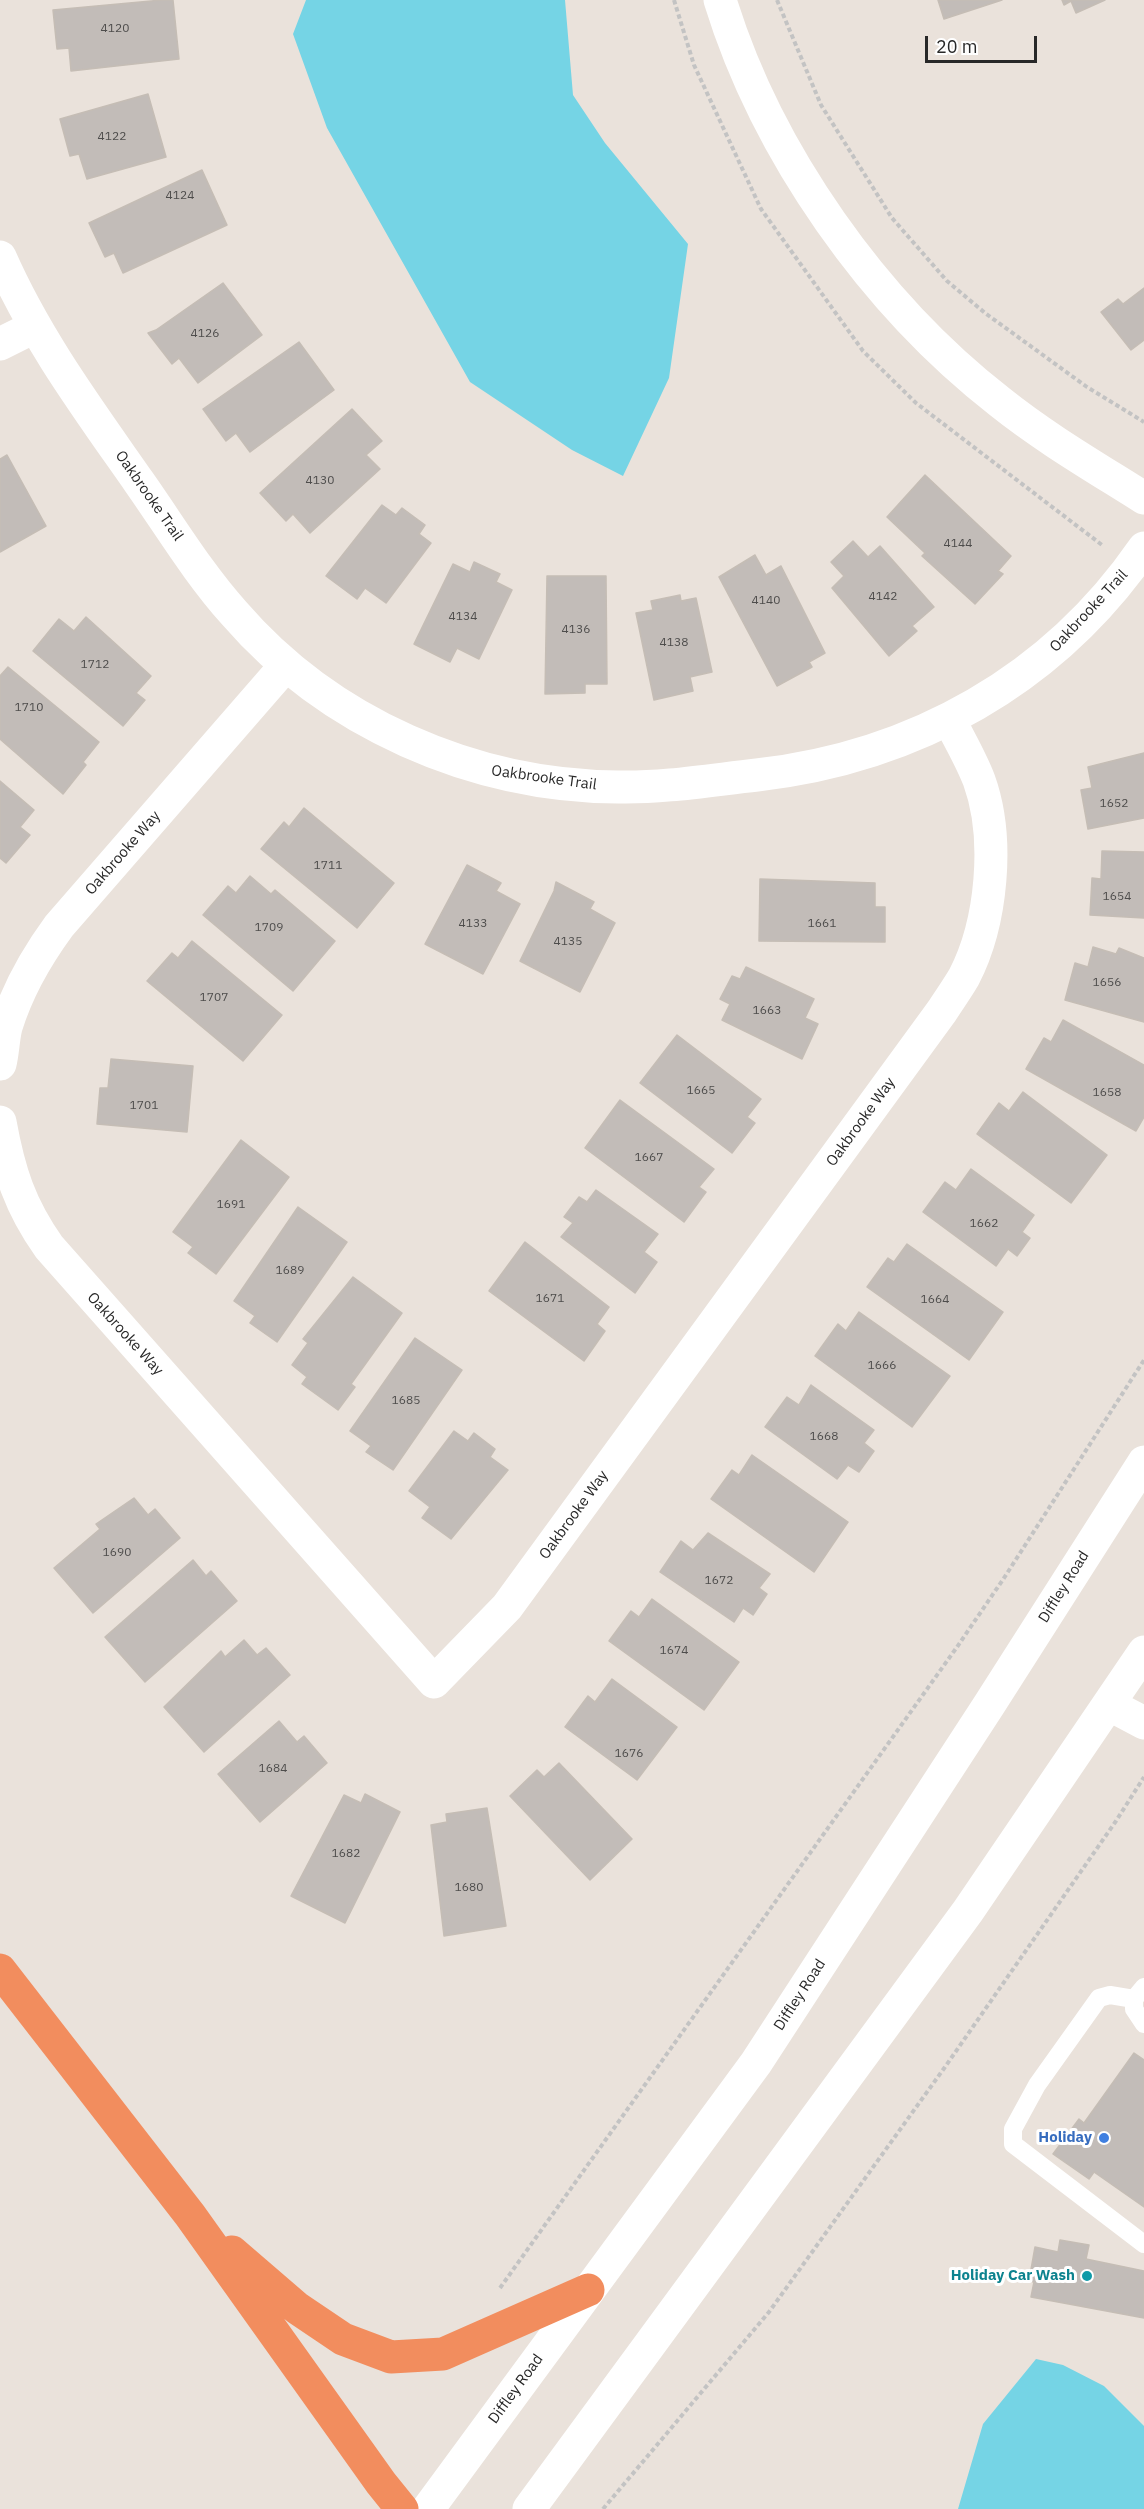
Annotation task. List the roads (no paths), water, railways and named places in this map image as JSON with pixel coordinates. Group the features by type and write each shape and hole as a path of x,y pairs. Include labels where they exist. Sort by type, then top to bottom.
{"highway":[{"path":"0,1970 190,2215 381,2483 402,2509"},
{"path":"190,2215 297,2308 343,2339 391,2357 443,2355 588,2290"}],"street":[{"path":"720,0 740,56 778,137 826,214 889,296 953,362 998,401 1034,428 1144,498"},
{"name":"Oakbrooke Trail","path":"0,257 33,327 61,370 235,615 286,664 322,692 369,722 442,756 511,776 617,788 653,786 822,765 865,753 949,719 1028,671 1074,632 1144,548"},
{"path":"0,344 33,327"},
{"name":"Oakbrooke Way","path":"0,1064 6,1028 23,985 46,944 59,926 286,664"},
{"name":"Oakbrooke Way","path":"0,1122 8,1165 16,1186 35,1228 49,1247 434,1682 507,1607 942,1011 964,976 985,913 992,847 980,782 949,719"},
{"name":"Diffley Road","path":"428,2509 756,2063 989,1706 1144,1462"},
{"path":"529,2509 968,1911 1144,1653"},
{"path":"1110,1705 1144,1723"}],"lane":[{"path":"1144,2024 1134,2009 1139,1993 1099,1998 1037,2085 1013,2129 1013,2144 1144,2244"}],"water":[{"path":"306,0 565,0 573,95 605,143 688,244 669,378 623,476 572,450 470,382 327,128 293,34"},
{"path":"1036,2359 1063,2365 1104,2386 1144,2426 1144,2509 958,2509 983,2424"}],"place":[{"name":"Holiday","path":"1104,2138"},
{"name":"Holiday Car Wash","path":"1087,2276"}]}
